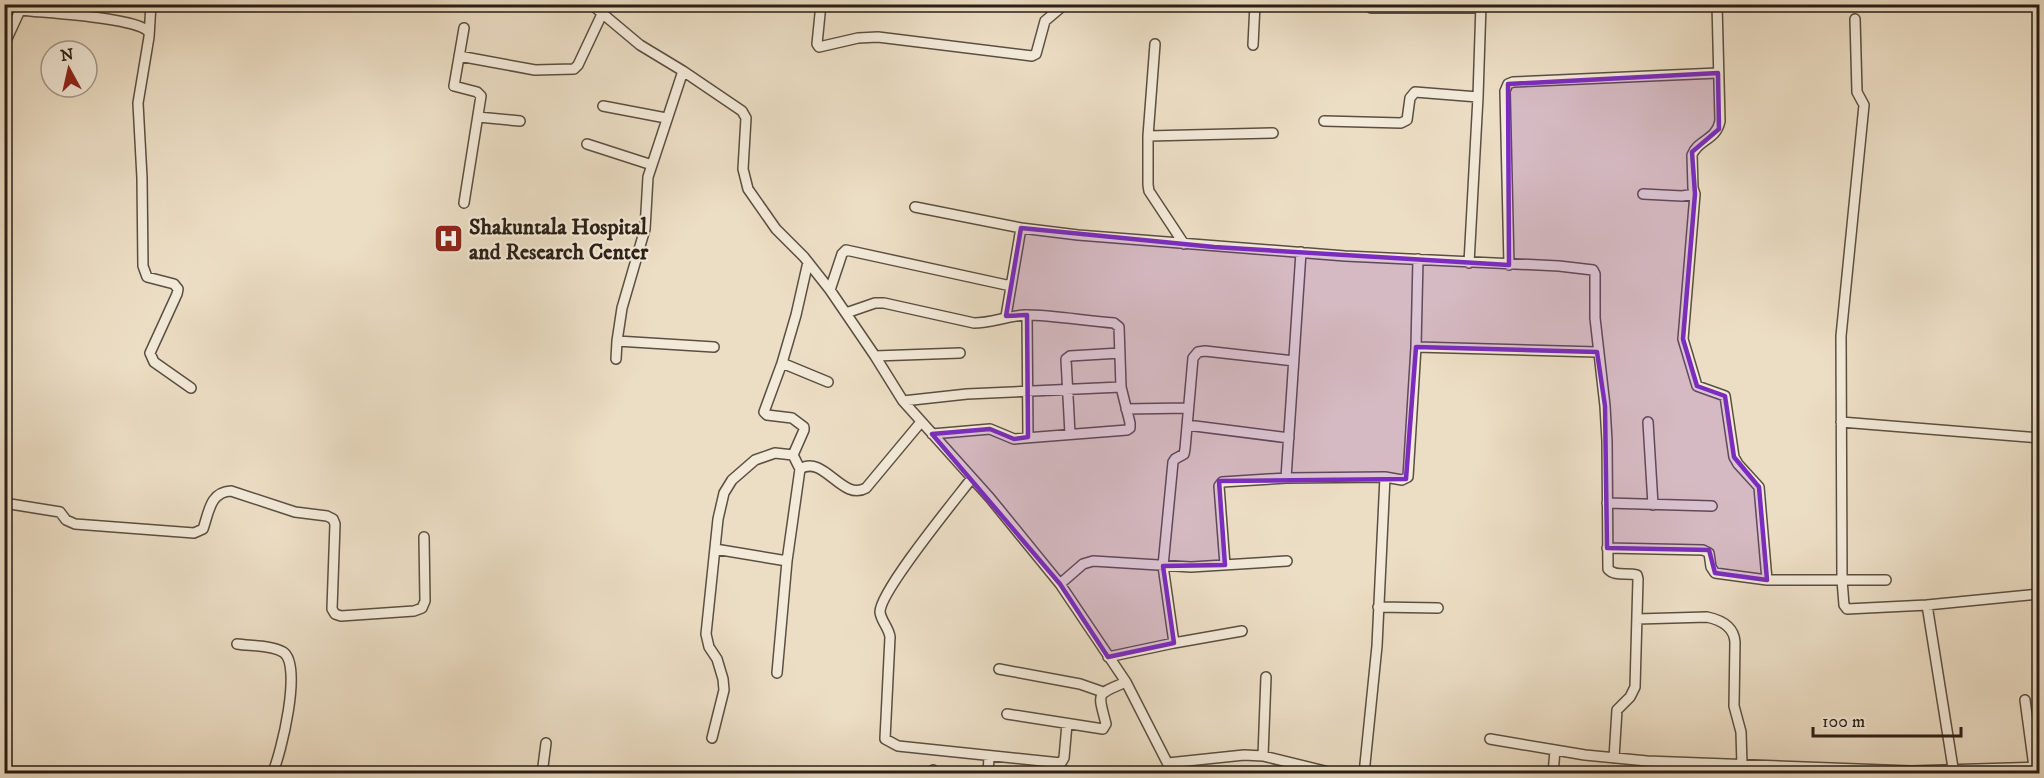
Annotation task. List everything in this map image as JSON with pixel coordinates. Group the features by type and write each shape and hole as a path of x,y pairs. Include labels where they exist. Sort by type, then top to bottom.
{"street":[{"path":"150,4 149,37 138,103 143,266 147,277 174,284 178,289 150,352 154,362 191,388"},
{"path":"591,4 640,45 742,111 746,118 743,169 748,189 776,229 808,262 830,290 903,401 972,478 1060,584 1126,682 1173,774"},
{"path":"821,4 817,44 819,47 858,38 878,37 1032,56 1036,54 1045,21 1065,4"},
{"path":"1253,45 1255,4"},
{"path":"1717,4 1720,121 1715,135 1694,150 1692,155 1695,194 1683,339 1697,386 1725,396 1734,457 1759,487 1767,580"},
{"path":"1371,8 1480,6 1478,98 1468,262"},
{"path":"4,45 22,7 116,21 141,27 148,32"},
{"path":"459,56 535,70 574,69 579,65 602,14"},
{"path":"1855,19 1857,92 1864,105 1841,336 1844,605 1847,609 1927,605 2040,594"},
{"path":"464,28 454,86 480,94 464,203"},
{"path":"1155,44 1148,135 1149,191 1184,244"},
{"path":"616,359 616,340 622,308 645,229 647,189 652,165 683,71"},
{"path":"1509,264 1505,91 1508,84 1718,73"},
{"path":"1324,121 1405,122 1408,117 1410,98 1415,92 1478,98"},
{"path":"603,106 666,118"},
{"path":"478,117 520,121"},
{"path":"1148,135 1273,133"},
{"path":"587,144 652,165"},
{"path":"1643,194 1682,196 1695,194"},
{"path":"915,207 1021,228 1078,235 1301,252 1559,266 1593,270 1595,274 1594,318 1605,406 1607,565 1610,572 1637,575 1639,601 1635,687 1630,698 1617,710 1614,758"},
{"path":"1006,316 1021,228"},
{"path":"830,290 842,254 846,250 1011,286"},
{"path":"1286,478 1301,252"},
{"path":"1226,565 1220,486 1222,482 1286,478 1385,477 1402,480 1408,477 1416,347 1418,259"},
{"path":"793,455 804,430 802,424 792,418 767,415 764,412 782,363 808,262"},
{"path":"846,313 875,303 884,303 974,323 1006,316 1027,315 1117,325 1121,387 1130,423 1127,430 1014,439 990,429 932,434"},
{"path":"1027,315 1028,437"},
{"path":"616,340 714,347"},
{"path":"1416,347 1598,352"},
{"path":"1174,643 1163,566 1173,462 1184,453 1193,358 1198,352 1294,361"},
{"path":"875,356 960,353"},
{"path":"1070,434 1066,361 1068,357 1120,353"},
{"path":"782,363 828,382"},
{"path":"903,401 967,394 1121,387"},
{"path":"1126,409 1188,408"},
{"path":"800,469 809,465 818,468 851,490 862,491 921,422"},
{"path":"1648,422 1653,505"},
{"path":"1841,422 2040,438"},
{"path":"1187,425 1289,438"},
{"path":"712,738 724,690 721,669 709,647 706,633 718,519 724,493 732,480 755,460 775,453 793,455"},
{"path":"777,673 787,561 800,469 793,455"},
{"path":"1365,774 1377,646 1385,477"},
{"path":"972,478 919,547 892,586 881,609 881,616 890,630 885,739 898,746 1061,763 1065,759 1067,724"},
{"path":"4,503 60,512 66,520 75,524 194,533 203,529 214,496 222,491 231,491 295,512 327,516 333,519 335,524 332,609 335,614 341,616 414,611 422,608 425,601 424,537"},
{"path":"1607,503 1712,506"},
{"path":"1607,548 1707,551 1714,573 1767,580 1886,580"},
{"path":"715,549 787,561"},
{"path":"1060,584 1087,562 1191,567 1287,561"},
{"path":"1927,605 1954,772"},
{"path":"1378,607 1438,608"},
{"path":"1637,619 1707,617 1731,628 1735,634 1734,706 1741,732 1742,765"},
{"path":"1108,657 1242,631"},
{"path":"237,644 284,652 290,660 287,721 277,764 272,774"},
{"path":"999,669 1080,684 1103,692 1126,682"},
{"path":"1263,756 1266,677"},
{"path":"1007,714 1101,729 1105,728 1100,700 1103,692"},
{"path":"1490,739 1614,758 1812,771 1954,772 2037,767 2025,700"},
{"path":"542,774 546,743"},
{"path":"1553,774 1555,750"},
{"path":"1168,763 1245,755 1263,756 1337,774"},
{"path":"988,774 989,757"}],"highlighted area":[{"path":"1718,73 1719,129 1692,152 1695,194 1683,339 1697,386 1725,396 1734,457 1759,487 1767,580 1715,573 1709,550 1607,548 1605,406 1597,352 1416,347 1406,479 1219,481 1225,565 1163,566 1174,643 1108,657 1060,584 932,434 990,429 1014,439 1028,437 1027,315 1006,316 1021,228 1214,247 1509,265 1508,84"}],"place":[{"name":"Shakuntala Hospital and Research Center","path":"448,239"}]}
